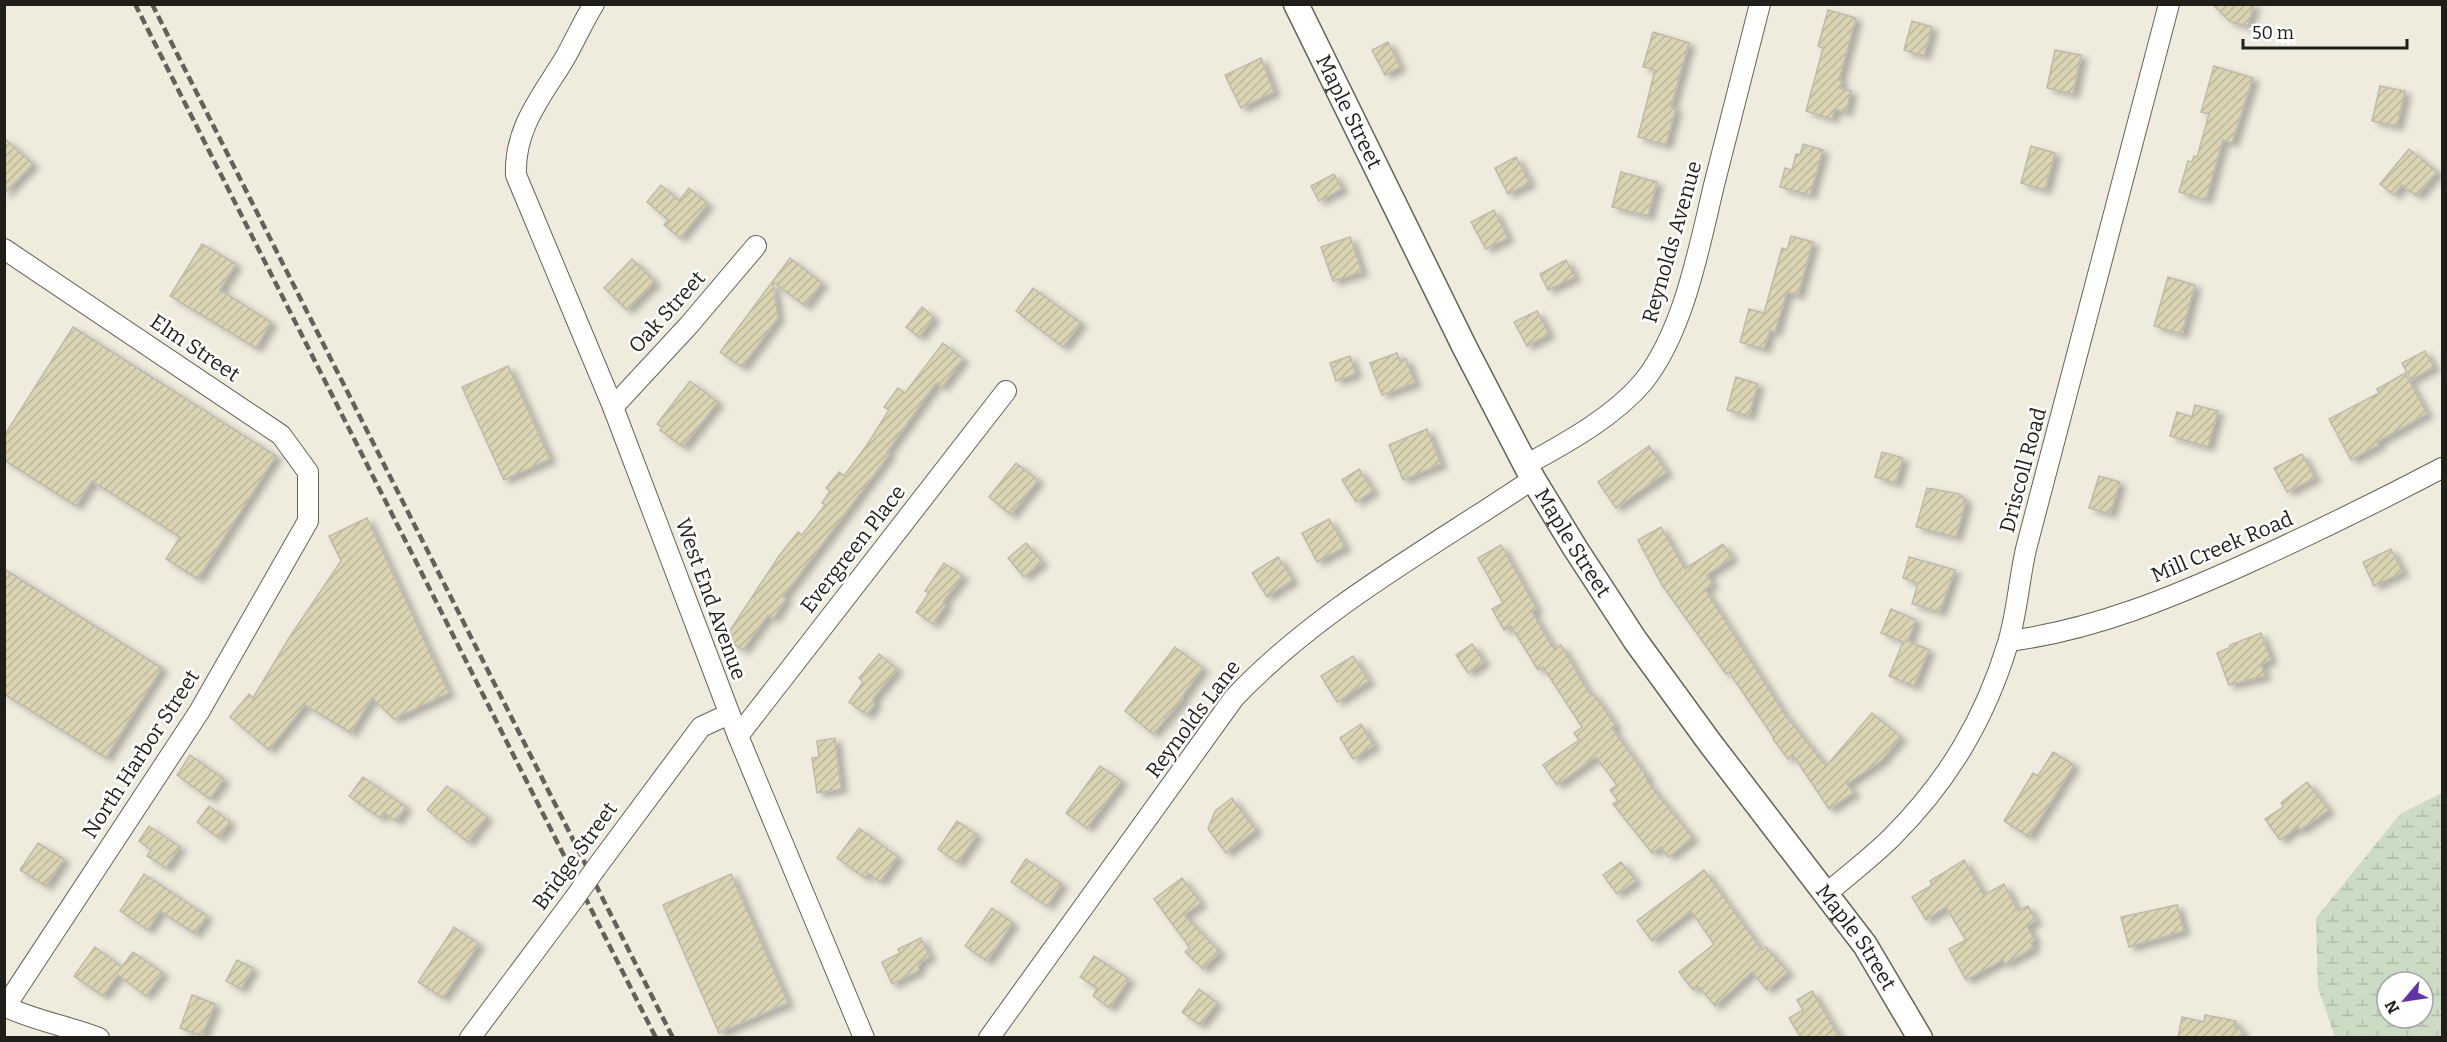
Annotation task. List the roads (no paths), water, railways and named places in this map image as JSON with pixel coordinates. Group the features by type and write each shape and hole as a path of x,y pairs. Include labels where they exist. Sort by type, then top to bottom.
{"street":[{"name":"West End Avenue","path":"594,4 530,112 515,155 516,175 613,407 729,714 864,1038"},
{"name":"Maple Street","path":"1296,4 1449,317 1530,472 1635,640 1865,945 1920,1038"},
{"name":"Reynolds Avenue","path":"1530,472 1557,448 1614,409 1644,381 1668,341 1695,262 1760,4"},
{"name":"Driscoll Road","path":"1826,894 1892,837 1935,787 1978,724 2009,640 2026,549 2169,4"},
{"name":"Oak Street","path":"613,407 689,325 756,246"},
{"name":"Elm Street","path":"4,249 281,435 308,472 308,521"},
{"name":"Evergreen Place","path":"738,736 1006,391"},
{"name":"Mill Creek Road","path":"2009,640 2053,634 2090,625 2184,592 2348,518 2442,468"},
{"name":"Reynolds Lane","path":"989,1038 1234,698 1265,665 1328,615 1530,472"},
{"name":"North Harbor Street","path":"5,1006 199,712 308,521"},
{"name":"Bridge Street","path":"470,1038 701,727 729,714"},
{"path":"5,1006 68,1033 99,1038"}],"railway":[{"path":"135,4 656,1038"},
{"path":"152,4 673,1038"}]}
